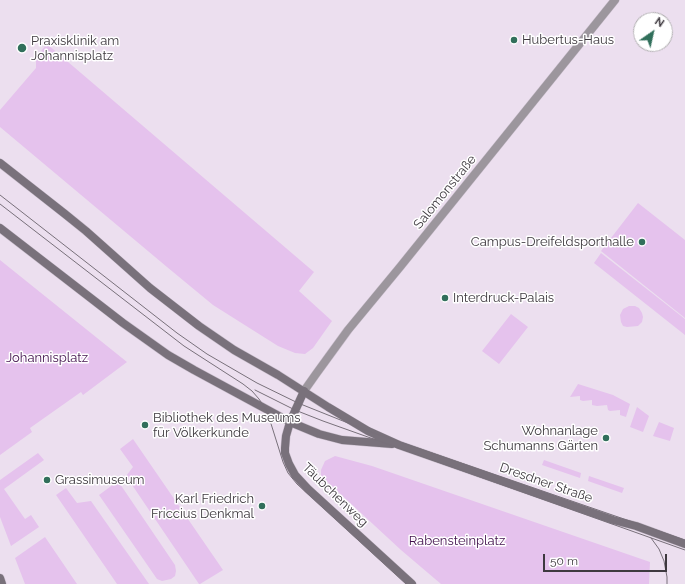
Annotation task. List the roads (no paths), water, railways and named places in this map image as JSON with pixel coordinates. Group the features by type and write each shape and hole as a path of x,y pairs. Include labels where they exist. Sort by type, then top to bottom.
{"main road":[{"path":"0,163 75,222 179,312 234,350 304,391"},
{"name":"Dresdner Straße","path":"0,228 106,311 168,355 265,409 290,422 335,439 398,445"},
{"name":"Salomonstraße","path":"298,403 304,391"},
{"name":"Dresdner Straße","path":"304,391 368,430 398,445 685,544"},
{"name":"Täubchenweg","path":"298,403 290,422 286,436 285,448 285,453 289,464 295,475 308,489 412,584"},
{"path":"0,578 2,584"}],"street":[{"name":"Salomonstraße","path":"304,391 348,330 400,268 616,0"}],"tram line":[{"path":"0,195 177,333 207,354 257,383 298,403 368,431 685,540"},
{"path":"0,204 184,346 252,391 267,411 283,462 288,473 297,484 406,584"},
{"path":"255,390 295,410 323,421 685,550"},
{"path":"651,538 659,549 664,561 667,584"}],"place":[{"name":"Hubertus-Haus","path":"514,40"},
{"name":"Praxisklinik am Johannisplatz","path":"22,48"},
{"name":"Campus-Dreifeldsporthalle","path":"642,242"},
{"name":"Interdruck-Palais","path":"445,298"},
{"name":"Bibliothek des Museums für Völkerkunde","path":"145,425"},
{"name":"Wohnanlage Schumanns Gärten","path":"606,438"},
{"name":"Grassimuseum","path":"47,480"},
{"name":"Karl Friedrich Friccius Denkmal","path":"262,506"}],"park label":[{"name":"Johannisplatz","path":"47,358"},
{"name":"Rabensteinplatz","path":"457,541"}]}
